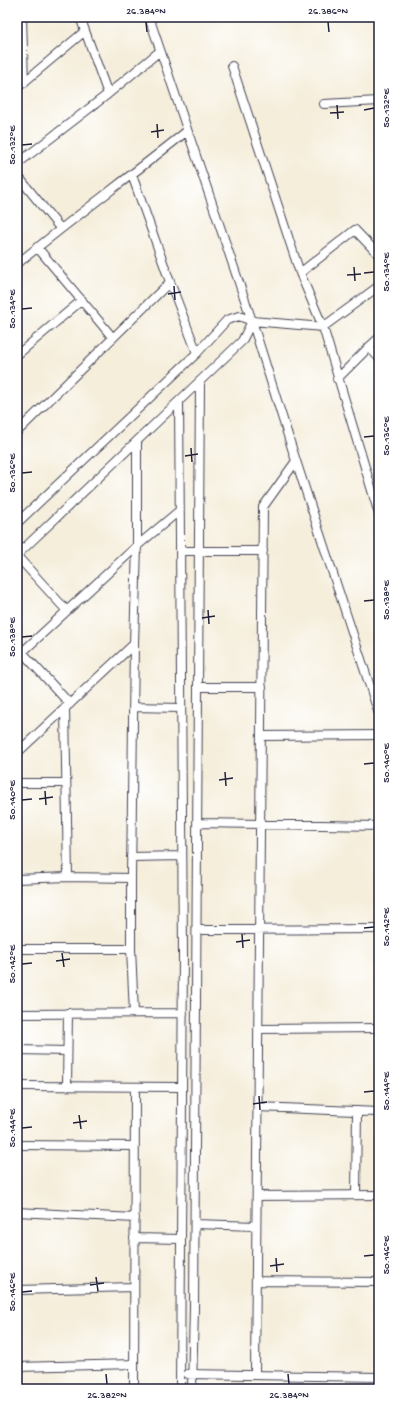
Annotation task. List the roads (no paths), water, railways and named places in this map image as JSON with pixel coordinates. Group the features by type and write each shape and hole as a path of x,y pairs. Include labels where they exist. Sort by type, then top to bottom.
{"street":[{"path":"20,86 22,17"},
{"path":"80,17 108,94"},
{"path":"149,17 252,321 379,714"},
{"path":"20,86 84,31"},
{"path":"17,164 108,94 160,51"},
{"path":"232,66 300,273 322,327 379,514"},
{"path":"324,104 379,101"},
{"path":"17,264 60,228 132,175 187,131"},
{"path":"17,175 60,228"},
{"path":"132,175 197,353"},
{"path":"300,273 355,230 379,255"},
{"path":"38,247 113,338"},
{"path":"17,432 170,282"},
{"path":"17,523 197,353 227,320 239,316 252,321 322,327 379,286"},
{"path":"17,355 82,300"},
{"path":"67,611 17,555 242,341 252,321"},
{"path":"337,379 379,338"},
{"path":"369,347 379,358"},
{"path":"192,1389 195,1224 200,381"},
{"path":"179,401 183,1014 180,1389"},
{"path":"134,1013 131,857 137,546 137,441"},
{"path":"255,1375 263,507 296,461"},
{"path":"372,493 379,486"},
{"path":"68,877 66,783 68,706 20,654 137,546 180,510"},
{"path":"180,551 263,551"},
{"path":"17,753 134,644"},
{"path":"198,687 262,687"},
{"path":"133,708 181,708"},
{"path":"261,736 379,735"},
{"path":"17,783 66,783"},
{"path":"198,823 379,826"},
{"path":"131,857 182,856"},
{"path":"17,879 68,877 131,878"},
{"path":"197,930 379,929"},
{"path":"17,950 132,949"},
{"path":"67,1086 68,1013"},
{"path":"17,1014 183,1014"},
{"path":"258,1029 379,1028"},
{"path":"17,1050 67,1051"},
{"path":"17,1086 182,1087"},
{"path":"134,1389 135,1087"},
{"path":"258,1107 379,1112"},
{"path":"356,1195 357,1111"},
{"path":"17,1145 135,1146"},
{"path":"257,1196 379,1195"},
{"path":"17,1212 135,1218"},
{"path":"195,1224 256,1226"},
{"path":"134,1238 181,1239"},
{"path":"256,1281 379,1282"},
{"path":"17,1290 134,1287"},
{"path":"17,1367 134,1364"},
{"path":"180,1374 379,1377"}]}
